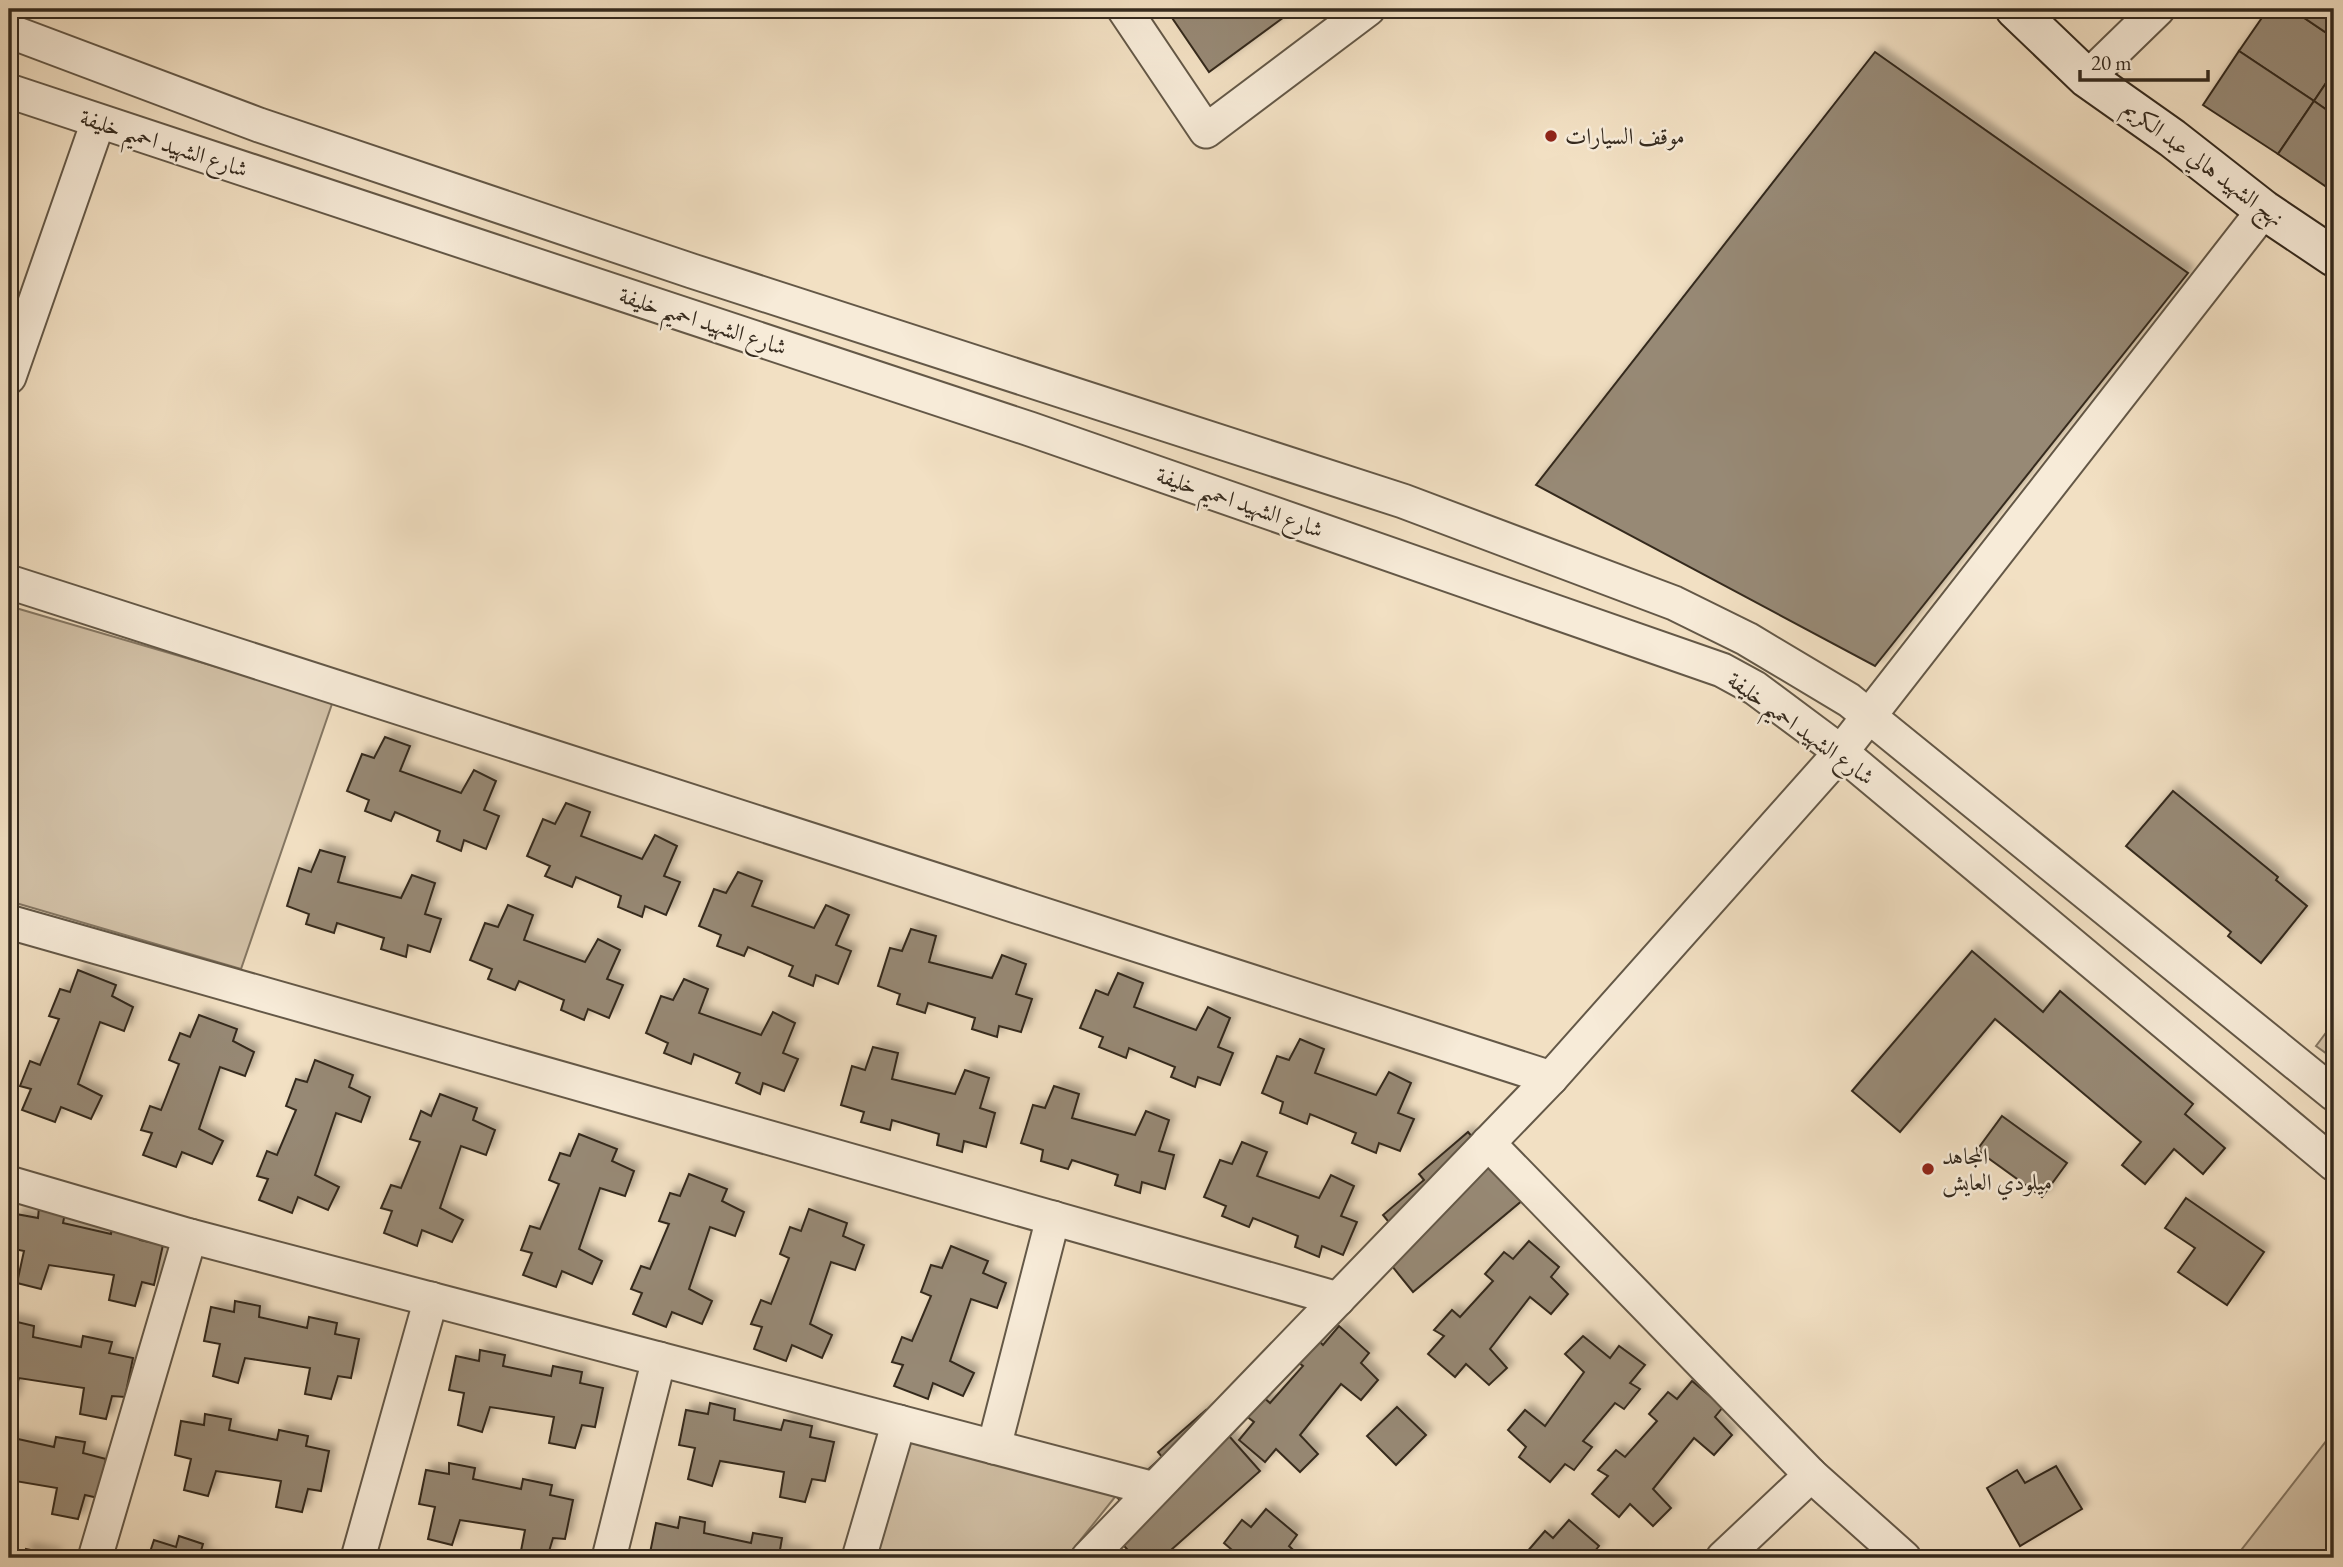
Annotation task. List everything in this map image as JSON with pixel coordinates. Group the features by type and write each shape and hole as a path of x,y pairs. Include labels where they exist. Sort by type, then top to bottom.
{"main road":[{"name":"نهج الشهيد هالي عبد الكريم","path":"2015,9 2087,78 2172,138 2264,209 2334,257"}],"street":[{"path":"1124,9 1206,131 1368,9"},
{"path":"2087,78 2158,9"},
{"name":"شارع الشهيد احميم خليفة","path":"9,31 259,125 666,262 1403,501 1674,603 1747,639 1821,681 1868,715 2334,1094"},
{"name":"شارع الشهيد احميم خليفة","path":"9,91 1030,429 1722,670 1755,688 1841,752 2334,1164"},
{"path":"9,377 98,122"},
{"path":"1088,1558 1551,1078 1841,752 2264,209"},
{"path":"9,582 1551,1078"},
{"path":"9,922 1338,1299"},
{"path":"1488,1143 1811,1475 1904,1558"},
{"path":"9,1183 190,1236 1154,1489"},
{"path":"994,1447 1053,1218"},
{"path":"95,1558 190,1236"},
{"path":"358,1558 431,1299"},
{"path":"609,1558 659,1359"},
{"path":"859,1558 899,1422"},
{"path":"1723,1558 1811,1475"}],"shaded area":[{"path":"9,606 333,701 241,969 9,901"},
{"path":"2334,1022 2334,1059 2316,1046"},
{"path":"2334,1431 2334,1546 2324,1558 2235,1558"},
{"path":"905,1435 1119,1492 1066,1558 864,1558"}],"building":[{"path":"1166,9 1295,9 1209,72"},
{"path":"2268,9 2291,9 2334,38 2334,71 2314,101 2239,51"},
{"path":"2291,9 2334,9 2334,38"},
{"path":"2239,51 2314,101 2278,154 2203,105"},
{"path":"1875,52 2188,273 1875,666 1536,485"},
{"path":"2334,71 2334,115 2314,101"},
{"path":"2314,101 2334,115 2334,192 2278,154"},
{"path":"385,737 410,746 400,771 461,793 474,770 496,781 484,810 499,816 486,849 464,840 461,851 437,841 440,831 395,812 391,821 365,811 369,800 347,791 362,754 374,758"},
{"path":"2173,791 2278,877 2276,880 2307,906 2261,963 2228,936 2231,932 2126,846"},
{"path":"566,803 590,812 581,836 642,859 655,835 677,846 664,876 680,882 666,915 645,906 642,917 618,907 621,896 576,877 572,887 545,876 550,866 527,856 543,819 555,824"},
{"path":"320,850 345,857 338,882 401,898 412,875 435,883 425,914 441,919 430,952 408,945 406,957 381,949 384,938 337,923 334,933 306,924 309,914 287,906 299,868 311,872"},
{"path":"738,872 762,881 752,906 814,928 826,905 849,915 836,945 851,951 838,984 816,975 813,986 789,976 793,966 748,947 744,956 717,946 721,935 699,926 714,889 726,893"},
{"path":"508,905 533,915 524,940 585,962 598,939 620,950 607,979 623,985 609,1018 588,1009 584,1020 561,1010 564,1000 519,981 515,990 488,979 492,969 470,960 485,923 498,927"},
{"path":"911,929 936,936 929,962 992,978 1002,955 1026,964 1016,994 1032,999 1021,1032 999,1026 997,1037 972,1029 975,1018 928,1003 925,1013 897,1004 900,994 878,986 890,948 902,951"},
{"path":"1972,951 2043,1012 2060,991 2193,1104 2185,1114 2225,1148 2203,1174 2174,1149 2145,1184 2122,1165 2141,1142 1995,1019 1900,1132 1852,1091"},
{"path":"78,970 116,985 112,996 133,1007 124,1031 100,1022 78,1084 102,1096 91,1119 61,1107 55,1122 22,1110 31,1089 20,1086 30,1061 40,1065 59,1019 49,1016 60,989 70,992"},
{"path":"1118,973 1143,983 1134,1007 1196,1030 1208,1007 1230,1018 1218,1047 1233,1053 1220,1085 1198,1077 1195,1087 1171,1077 1175,1067 1129,1048 1126,1058 1099,1047 1103,1037 1080,1028 1096,990 1108,995"},
{"path":"684,979 708,989 699,1013 761,1035 773,1012 795,1023 783,1053 798,1059 784,1091 763,1083 760,1094 736,1083 740,1073 694,1054 691,1064 664,1053 668,1043 646,1033 661,996 673,1000"},
{"path":"199,1015 237,1029 233,1041 254,1052 245,1076 220,1067 199,1129 223,1141 212,1164 182,1152 176,1167 143,1155 152,1133 141,1130 150,1106 161,1110 179,1064 169,1060 180,1033 190,1037"},
{"path":"1300,1039 1324,1049 1315,1073 1376,1095 1389,1072 1411,1083 1398,1113 1414,1119 1400,1151 1379,1143 1376,1153 1352,1143 1356,1133 1310,1114 1307,1124 1280,1113 1283,1102 1262,1093 1277,1056 1289,1060"},
{"path":"873,1047 898,1053 892,1079 955,1094 965,1070 989,1078 980,1108 995,1113 986,1147 964,1141 962,1152 937,1145 939,1134 892,1120 890,1130 861,1122 864,1112 841,1105 852,1066 865,1070"},
{"path":"315,1060 353,1075 349,1087 370,1097 361,1122 336,1113 315,1175 339,1187 328,1210 298,1197 292,1213 259,1200 268,1179 257,1176 267,1151 277,1155 296,1110 286,1106 296,1079 307,1082"},
{"path":"1054,1086 1079,1094 1072,1118 1135,1135 1146,1111 1169,1120 1159,1151 1174,1155 1165,1189 1142,1182 1140,1193 1115,1185 1118,1175 1072,1160 1068,1169 1041,1161 1043,1150 1021,1143 1033,1105 1045,1108"},
{"path":"440,1094 477,1108 473,1120 495,1130 486,1155 461,1146 440,1208 463,1220 452,1242 422,1230 417,1246 384,1233 392,1211 381,1208 391,1185 401,1188 420,1142 410,1139 421,1111 431,1116"},
{"path":"2002,1116 2067,1163 2042,1197 1977,1150"},
{"path":"1468,1132 1524,1199 1413,1292 1383,1255 1403,1239 1383,1215 1424,1180 1419,1174"},
{"path":"579,1134 617,1149 612,1161 634,1171 625,1196 600,1188 579,1249 602,1261 592,1284 562,1271 556,1287 523,1275 532,1253 521,1250 530,1226 540,1229 559,1184 549,1180 560,1153 570,1156"},
{"path":"1242,1142 1267,1152 1257,1176 1319,1198 1331,1175 1354,1186 1341,1216 1357,1222 1343,1255 1322,1246 1319,1257 1295,1247 1298,1236 1253,1218 1249,1227 1222,1216 1226,1206 1204,1197 1220,1160 1232,1164"},
{"path":"689,1174 727,1189 722,1201 744,1212 735,1236 710,1227 689,1289 712,1301 702,1324 672,1312 666,1327 633,1314 642,1293 631,1289 641,1266 650,1269 669,1224 659,1221 670,1193 680,1196"},
{"path":"2186,1198 2264,1252 2227,1305 2178,1272 2195,1248 2165,1228"},
{"path":"39,1207 65,1213 63,1223 111,1234 113,1223 142,1230 140,1240 163,1245 154,1285 142,1282 135,1306 109,1300 114,1275 49,1265 41,1289 17,1283 24,1251 9,1248 16,1214 38,1218"},
{"path":"809,1209 847,1223 843,1236 864,1245 855,1270 831,1262 810,1324 832,1335 822,1358 792,1345 786,1361 754,1349 762,1327 751,1324 761,1300 771,1304 789,1258 780,1254 790,1227 801,1231"},
{"path":"1529,1241 1559,1267 1551,1277 1568,1294 1551,1314 1530,1297 1490,1349 1507,1368 1489,1385 1466,1364 1455,1377 1428,1354 1444,1336 1434,1330 1452,1310 1460,1317 1493,1281 1485,1274 1504,1252 1513,1259"},
{"path":"951,1246 988,1261 983,1273 1006,1283 997,1308 971,1299 950,1361 974,1373 963,1396 933,1383 928,1399 894,1386 903,1365 892,1362 902,1337 912,1341 931,1296 921,1292 931,1265 942,1268"},
{"path":"235,1301 260,1306 259,1317 307,1328 309,1317 337,1323 335,1334 359,1339 351,1378 338,1376 331,1399 305,1394 310,1368 245,1358 238,1383 213,1376 220,1344 204,1341 211,1307 234,1312"},
{"path":"9,1320 34,1326 33,1337 81,1347 83,1336 112,1342 109,1353 133,1358 125,1397 112,1396 106,1419 80,1414 84,1388 19,1378 12,1403 9,1402"},
{"path":"1339,1326 1369,1353 1361,1363 1378,1380 1361,1400 1341,1384 1300,1435 1318,1454 1300,1472 1276,1449 1265,1462 1239,1440 1254,1422 1245,1415 1262,1396 1270,1403 1303,1366 1295,1360 1315,1337 1323,1345"},
{"path":"1583,1336 1610,1358 1619,1346 1645,1365 1630,1383 1640,1389 1624,1409 1615,1403 1583,1441 1592,1447 1574,1470 1565,1464 1550,1482 1519,1457 1526,1447 1508,1430 1525,1410 1545,1426 1584,1372 1565,1354"},
{"path":"480,1350 505,1355 503,1366 551,1376 553,1366 582,1372 580,1383 603,1388 595,1427 582,1425 575,1448 549,1443 554,1417 490,1407 482,1432 458,1425 464,1393 449,1390 456,1356 479,1361"},
{"path":"1692,1381 1723,1407 1715,1417 1732,1435 1714,1455 1694,1438 1653,1489 1671,1508 1653,1526 1630,1504 1619,1517 1592,1494 1608,1476 1598,1470 1616,1450 1625,1457 1657,1421 1649,1414 1668,1392 1677,1399"},
{"path":"710,1403 735,1409 734,1420 781,1430 784,1420 812,1426 810,1437 834,1442 825,1481 812,1479 805,1502 780,1497 784,1472 720,1461 712,1486 688,1479 695,1448 679,1445 686,1410 708,1414"},
{"path":"1397,1407 1426,1435 1396,1465 1367,1436"},
{"path":"1206,1410 1260,1471 1162,1558 1135,1558 1116,1537 1136,1519 1117,1497 1162,1457 1158,1452"},
{"path":"205,1414 231,1419 229,1430 277,1440 279,1430 308,1436 306,1446 329,1451 321,1491 308,1489 302,1512 276,1507 281,1481 216,1471 208,1496 184,1490 191,1459 175,1455 181,1421 204,1425"},
{"path":"9,1437 54,1447 56,1437 85,1442 83,1453 106,1459 98,1498 85,1495 78,1519 52,1514 57,1488 9,1480"},
{"path":"449,1463 475,1468 473,1479 521,1489 523,1479 552,1485 550,1495 573,1500 565,1539 553,1538 547,1558 520,1556 525,1530 460,1520 452,1545 428,1539 435,1507 419,1504 426,1470 449,1474"},
{"path":"2056,1466 2082,1509 2020,1546 1987,1488 2017,1470 2025,1483"},
{"path":"1266,1509 1297,1535 1289,1546 1302,1558 1223,1558 1231,1549 1224,1543 1242,1520 1251,1527"},
{"path":"680,1517 705,1522 704,1533 751,1543 753,1533 782,1538 780,1550 804,1554 803,1558 649,1558 656,1523 678,1528"},
{"path":"1569,1520 1599,1546 1591,1556 1593,1558 1532,1558 1526,1553 1545,1531 1553,1538"},
{"path":"179,1536 203,1544 200,1554 213,1558 148,1558 154,1540 176,1547"},
{"path":"26,1549 55,1555 54,1558 25,1558"}],"place":[{"name":"موقف السيارات","path":"1551,136"},
{"name":"المجاهد ميلودي العايش","path":"1928,1169"}]}
